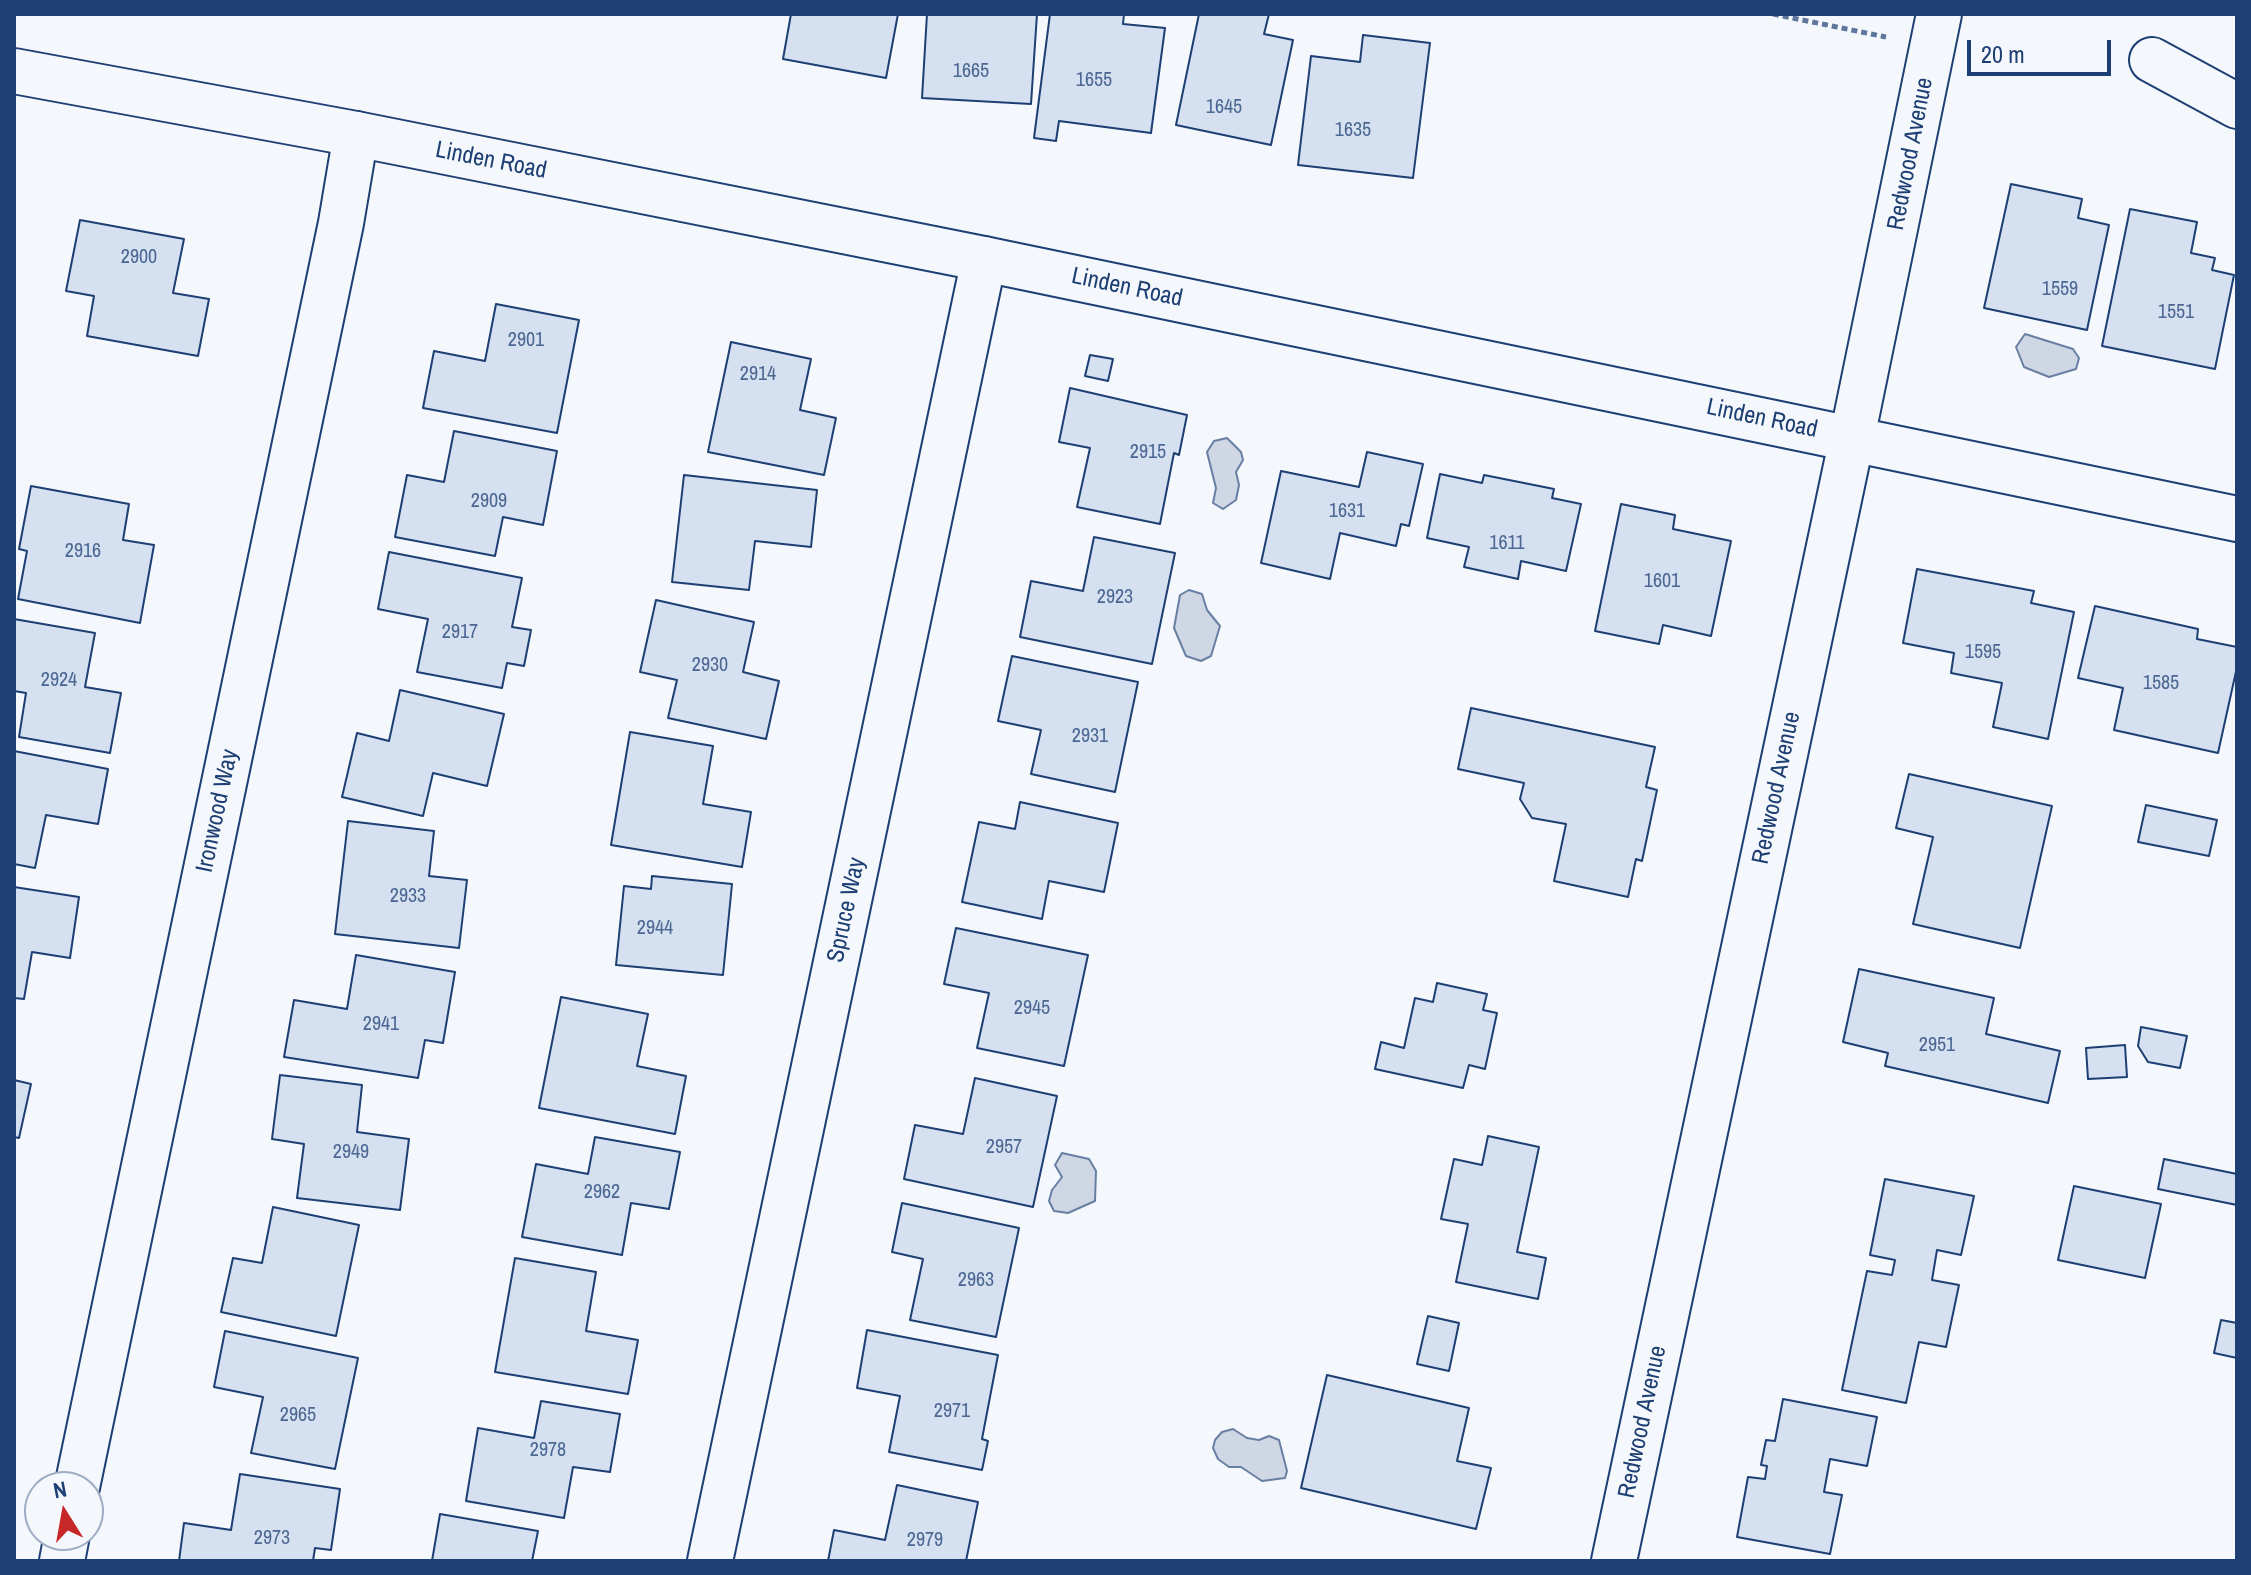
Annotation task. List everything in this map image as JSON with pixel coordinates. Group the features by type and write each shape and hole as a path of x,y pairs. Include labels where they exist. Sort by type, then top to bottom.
{"street":[{"name":"Redwood Avenue","path":"1614,1561 1936,30"},
{"path":"2152,60 2237,106"},
{"name":"Linden Road","path":"14,71 356,134 984,259 2237,519"},
{"name":"Ironwood Way","path":"80,1471 335,254 356,134"},
{"name":"Spruce Way","path":"710,1561 984,259"}],"path":[{"path":"1773,14 1936,30"}],"shaded area":[{"path":"2025,334 2073,349 2079,358 2076,369 2049,377 2024,367 2016,347"},
{"path":"1227,438 1241,452 1243,460 1236,472 1239,485 1236,500 1223,509 1213,503 1216,488 1207,452 1214,441"},
{"path":"1189,590 1202,594 1207,610 1220,626 1211,656 1201,661 1186,656 1174,628 1180,595"},
{"path":"1062,1153 1089,1159 1096,1171 1095,1201 1068,1213 1054,1211 1049,1201 1052,1190 1062,1177 1055,1165"},
{"path":"1233,1429 1247,1438 1259,1440 1269,1436 1279,1440 1287,1471 1285,1478 1262,1481 1241,1467 1229,1467 1218,1459 1213,1448 1215,1440 1222,1432"}],"building":[{"path":"791,14 898,14 886,78 783,59"},
{"path":"927,14 1037,14 1031,104 922,98"},
{"path":"1050,14 1124,14 1123,24 1165,28 1151,133 1059,121 1056,141 1034,138"},
{"path":"1199,14 1269,14 1264,34 1293,40 1271,145 1176,125"},
{"path":"1363,35 1430,43 1413,178 1298,165 1311,56 1360,62"},
{"path":"2011,184 2082,199 2078,218 2109,225 2087,330 1984,308"},
{"path":"2130,209 2197,222 2191,253 2215,258 2212,270 2234,275 2215,369 2102,346"},
{"path":"80,220 184,239 173,293 209,299 198,356 87,336 94,296 66,291"},
{"path":"496,304 579,320 557,433 423,408 434,351 485,361"},
{"path":"731,342 811,359 800,410 836,418 824,475 708,452"},
{"path":"1090,355 1113,359 1108,381 1085,376"},
{"path":"1070,388 1187,415 1179,455 1174,453 1160,524 1077,507 1090,448 1059,442"},
{"path":"454,431 557,451 543,525 503,517 495,556 395,537 407,475 444,482"},
{"path":"1367,452 1423,464 1409,526 1401,524 1396,546 1340,533 1330,579 1261,563 1281,471 1359,487"},
{"path":"1440,474 1482,483 1484,475 1554,489 1552,498 1581,504 1566,571 1521,561 1518,579 1464,567 1469,547 1427,538"},
{"path":"684,475 817,490 811,547 755,541 749,590 672,582"},
{"path":"31,486 129,504 123,540 154,545 140,623 18,599 27,551 19,549"},
{"path":"1621,504 1675,515 1673,529 1731,541 1711,636 1663,625 1659,644 1595,631"},
{"path":"1094,537 1175,553 1152,664 1020,637 1031,581 1083,591"},
{"path":"389,552 522,578 512,627 531,630 524,666 507,663 502,688 417,672 428,619 378,609"},
{"path":"1917,569 2034,591 2031,603 2074,612 2048,739 1993,727 2002,683 1951,673 1954,653 1903,643"},
{"path":"656,600 754,622 743,672 779,681 766,739 668,718 677,680 640,672"},
{"path":"2095,606 2198,629 2197,639 2237,647 2237,667 2218,753 2114,730 2123,688 2078,678"},
{"path":"14,619 95,633 85,687 121,693 110,753 19,737 26,693 14,691"},
{"path":"1012,656 1138,682 1115,792 1031,774 1041,730 998,721"},
{"path":"400,690 504,714 487,786 433,773 423,816 342,797 357,733 389,741"},
{"path":"1471,708 1655,747 1646,787 1657,790 1642,861 1636,859 1628,897 1554,881 1566,824 1532,818 1520,799 1524,783 1458,769"},
{"path":"630,732 713,746 703,804 751,812 742,867 611,845"},
{"path":"14,751 108,769 98,824 46,815 35,868 14,864"},
{"path":"1909,774 2052,806 2020,948 1913,924 1933,837 1896,828"},
{"path":"1020,802 1118,823 1104,892 1049,881 1042,919 962,902 979,822 1015,829"},
{"path":"2146,805 2217,820 2209,856 2138,842"},
{"path":"348,821 434,831 429,876 467,880 459,948 335,934"},
{"path":"652,876 732,884 723,975 616,965 624,886 651,889"},
{"path":"14,887 79,897 70,958 32,952 24,999 14,998"},
{"path":"956,928 1088,955 1064,1066 977,1048 989,993 944,984"},
{"path":"356,955 455,972 443,1043 425,1040 418,1078 284,1057 294,1000 347,1009"},
{"path":"1859,969 1994,998 1986,1034 2060,1051 2048,1103 1885,1066 1888,1053 1843,1042"},
{"path":"1437,983 1487,994 1483,1010 1497,1013 1485,1069 1469,1065 1463,1088 1375,1069 1381,1042 1404,1048 1415,998 1433,1002"},
{"path":"561,997 648,1014 637,1066 686,1076 675,1134 539,1108"},
{"path":"2141,1027 2187,1036 2180,1068 2148,1062 2138,1046"},
{"path":"2125,1045 2127,1077 2088,1079 2086,1048"},
{"path":"280,1075 362,1085 357,1132 409,1139 400,1210 297,1198 304,1144 272,1139"},
{"path":"975,1078 1057,1096 1033,1207 904,1179 915,1125 963,1134"},
{"path":"14,1080 31,1084 19,1138 14,1137"},
{"path":"1488,1136 1539,1147 1517,1252 1546,1258 1538,1299 1456,1282 1468,1224 1441,1219 1454,1159 1482,1165"},
{"path":"595,1137 680,1152 669,1209 631,1203 622,1255 522,1237 536,1164 588,1174"},
{"path":"2164,1159 2237,1174 2237,1205 2158,1189"},
{"path":"1885,1179 1974,1196 1961,1255 1937,1250 1932,1280 1959,1285 1946,1347 1919,1342 1906,1403 1842,1390 1867,1271 1892,1275 1895,1260 1870,1255"},
{"path":"2074,1186 2161,1204 2145,1278 2058,1260"},
{"path":"902,1203 1019,1228 996,1337 910,1320 923,1259 892,1252"},
{"path":"273,1207 359,1225 336,1336 221,1312 233,1258 262,1263"},
{"path":"515,1258 596,1272 586,1331 638,1340 628,1394 495,1372"},
{"path":"1428,1316 1459,1323 1449,1371 1417,1364"},
{"path":"2221,1320 2237,1323 2237,1358 2214,1353"},
{"path":"867,1330 998,1355 982,1439 988,1441 982,1470 889,1452 900,1396 857,1388"},
{"path":"225,1331 358,1358 335,1469 251,1453 263,1397 214,1387"},
{"path":"1327,1375 1469,1408 1457,1461 1491,1468 1476,1529 1301,1488"},
{"path":"1783,1399 1877,1417 1867,1466 1830,1459 1824,1492 1842,1495 1830,1554 1737,1537 1748,1477 1765,1479 1767,1466 1761,1465 1766,1440 1775,1441"},
{"path":"541,1401 620,1414 610,1472 573,1467 564,1518 466,1501 478,1428 534,1438"},
{"path":"240,1474 340,1489 331,1550 315,1548 313,1561 179,1561 184,1523 231,1530"},
{"path":"897,1485 978,1502 966,1561 828,1561 834,1530 885,1540"},
{"path":"440,1514 538,1531 532,1561 432,1561"}]}
